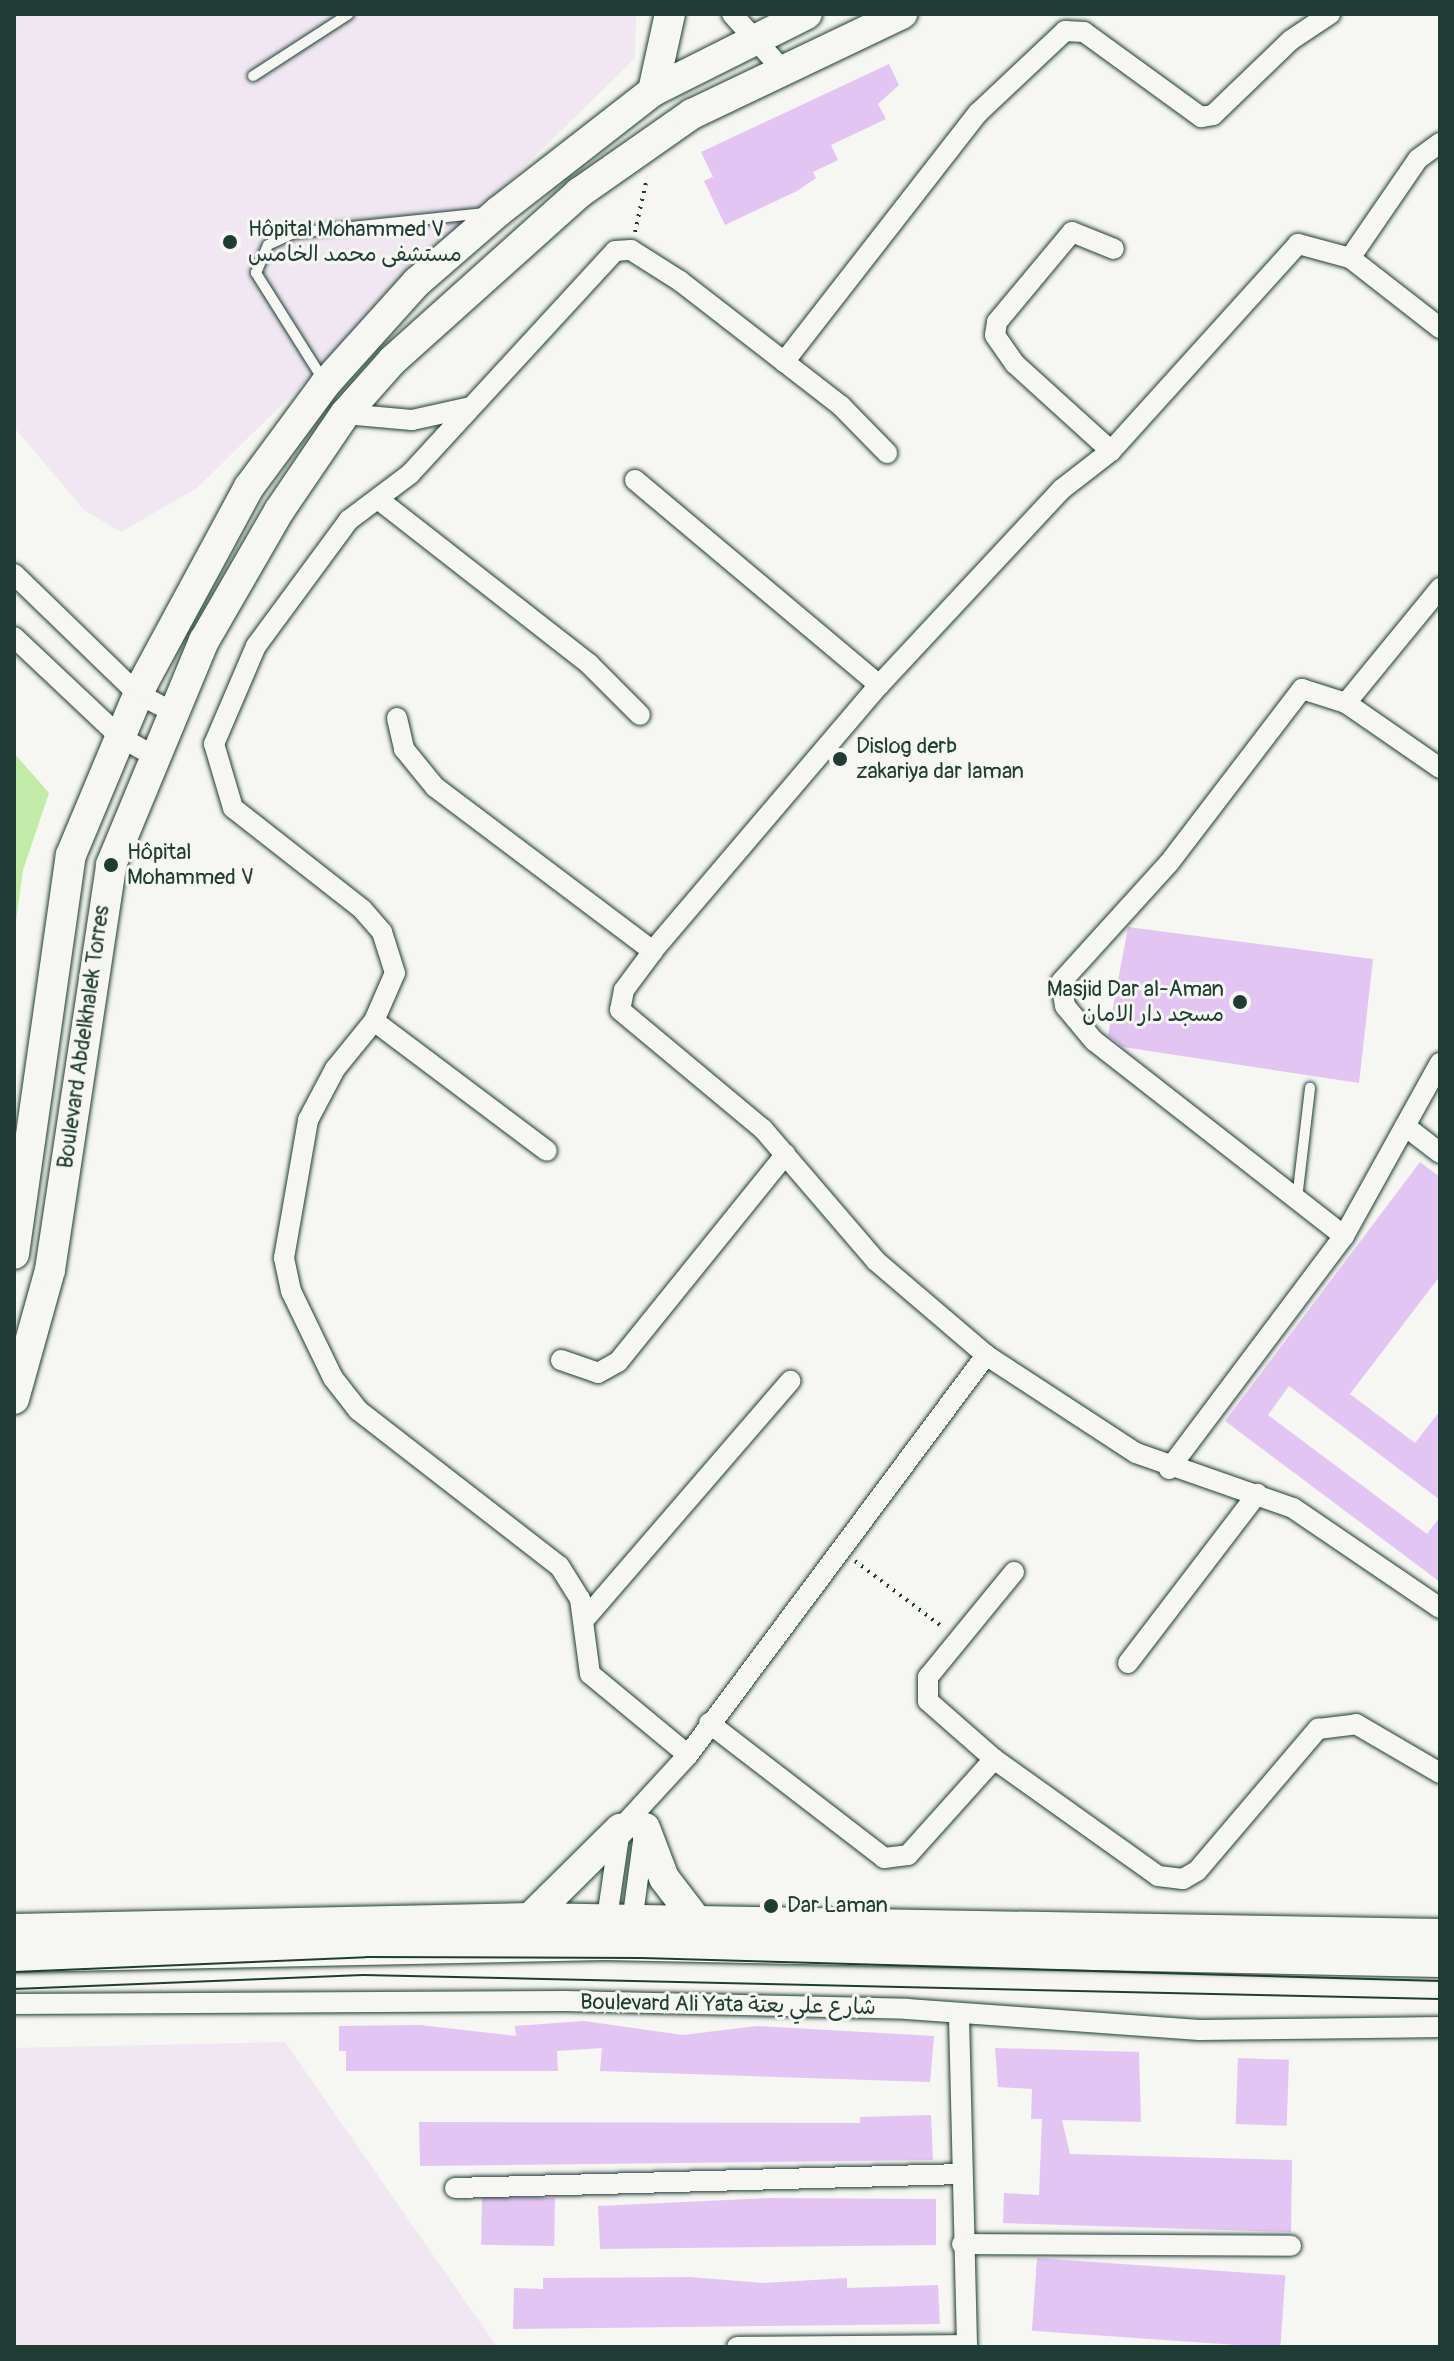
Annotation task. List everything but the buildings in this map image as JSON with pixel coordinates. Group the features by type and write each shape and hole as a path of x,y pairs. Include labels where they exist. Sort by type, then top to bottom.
{"street":[{"path":"653,91 670,14"},
{"path":"732,14 757,35 781,68"},
{"name":"Boulevard Abdelkhalek Torres","path":"14,1254 71,855 138,694 249,487 326,383 417,282 499,211 653,91 757,35 807,14"},
{"name":"Boulevard Abdelkhalek Torres","path":"14,1399 50,1270 111,865 171,711 279,511 345,414 488,268 655,141 781,68 902,14"},
{"path":"784,362 978,113 1065,31 1084,32 1201,117 1213,115 1291,40 1330,14"},
{"path":"1350,258 1418,159 1440,143"},
{"path":"1111,451 1015,364 995,335 997,322 1072,232 1114,249"},
{"path":"1440,328 1350,258 1298,244 1111,451 1062,489 879,685 653,951 624,990 622,1018 786,1154 876,1261 986,1355 1169,1469 1257,1494 1293,1508 1440,1608"},
{"path":"688,1755 590,1674 584,1620 559,1566 358,1410 333,1378 286,1275 308,1120 335,1069 374,1021 395,973 382,932 233,808 214,744 256,646 349,520 378,499 471,407 602,256 631,250 784,362 887,453"},
{"path":"345,414 412,420 471,407"},
{"path":"635,480 879,685"},
{"path":"378,499 589,664 640,715"},
{"path":"14,574 138,694 171,711"},
{"path":"1346,703 1440,588"},
{"path":"14,637 120,737 153,755"},
{"path":"1344,1236 1094,1041 1059,993 1302,689 1346,703 1440,768"},
{"path":"397,718 404,749 435,787 653,951"},
{"path":"374,1021 547,1151"},
{"path":"1169,1469 1344,1236 1440,1063"},
{"path":"1405,1126 1440,1153"},
{"path":"561,1360 598,1373 618,1362 786,1154"},
{"path":"530,1918 638,1819 986,1355"},
{"path":"584,1620 790,1381"},
{"path":"1128,1663 1257,1494"},
{"path":"1014,1572 959,1639 925,1690 935,1711 994,1759 1172,1880 1197,1871 1318,1729 1356,1724 1440,1773"},
{"path":"709,1723 884,1858 908,1855 994,1759"},
{"path":"638,1819 664,1878 697,1921"},
{"path":"618,1932 638,1819"},
{"path":"14,1929 530,1918 618,1932 697,1921 1440,1934"},
{"path":"14,1957 618,1932 1440,1962"},
{"name":"Boulevard Ali Yata شارع علي يعتة","path":"14,2004 565,2001 907,2009 959,2017 1199,2030 1440,2027"},
{"path":"737,2347 967,2346 962,2244 959,2017"},
{"path":"455,2188 961,2174"},
{"path":"962,2244 1291,2246"}],"lane":[{"path":"253,76 349,14"},
{"path":"326,383 256,273 268,245 294,233 499,211"},
{"path":"1297,1199 1310,1088"}],"path":[{"path":"631,250 655,141"},
{"path":"840,1550 959,1639"}],"shaded area":[{"name":"Hôpital Mohammed V مستشفى محمد الخامس","path":"14,14 636,14 635,58 197,488 121,532 84,510 14,427"},
{"path":"285,2042 497,2347 14,2347 14,2048"}],"green space":[{"path":"14,753 49,793 23,870 14,935"}],"tram line":[{"path":"14,1972 366,1957 642,1958 1440,1981"},
{"path":"14,1989 363,1975 1440,1999"}],"place":[{"name":"Hôpital Mohammed V مستشفى محمد الخامس","path":"230,242"},
{"name":"Dislog derb zakariya dar laman","path":"840,759"},
{"name":"Hôpital Mohammed V","path":"111,865"},
{"name":"Masjid Dar al-Aman مسجد دار الامان","path":"1240,1002"},
{"name":"Dar Laman","path":"771,1906"}]}
